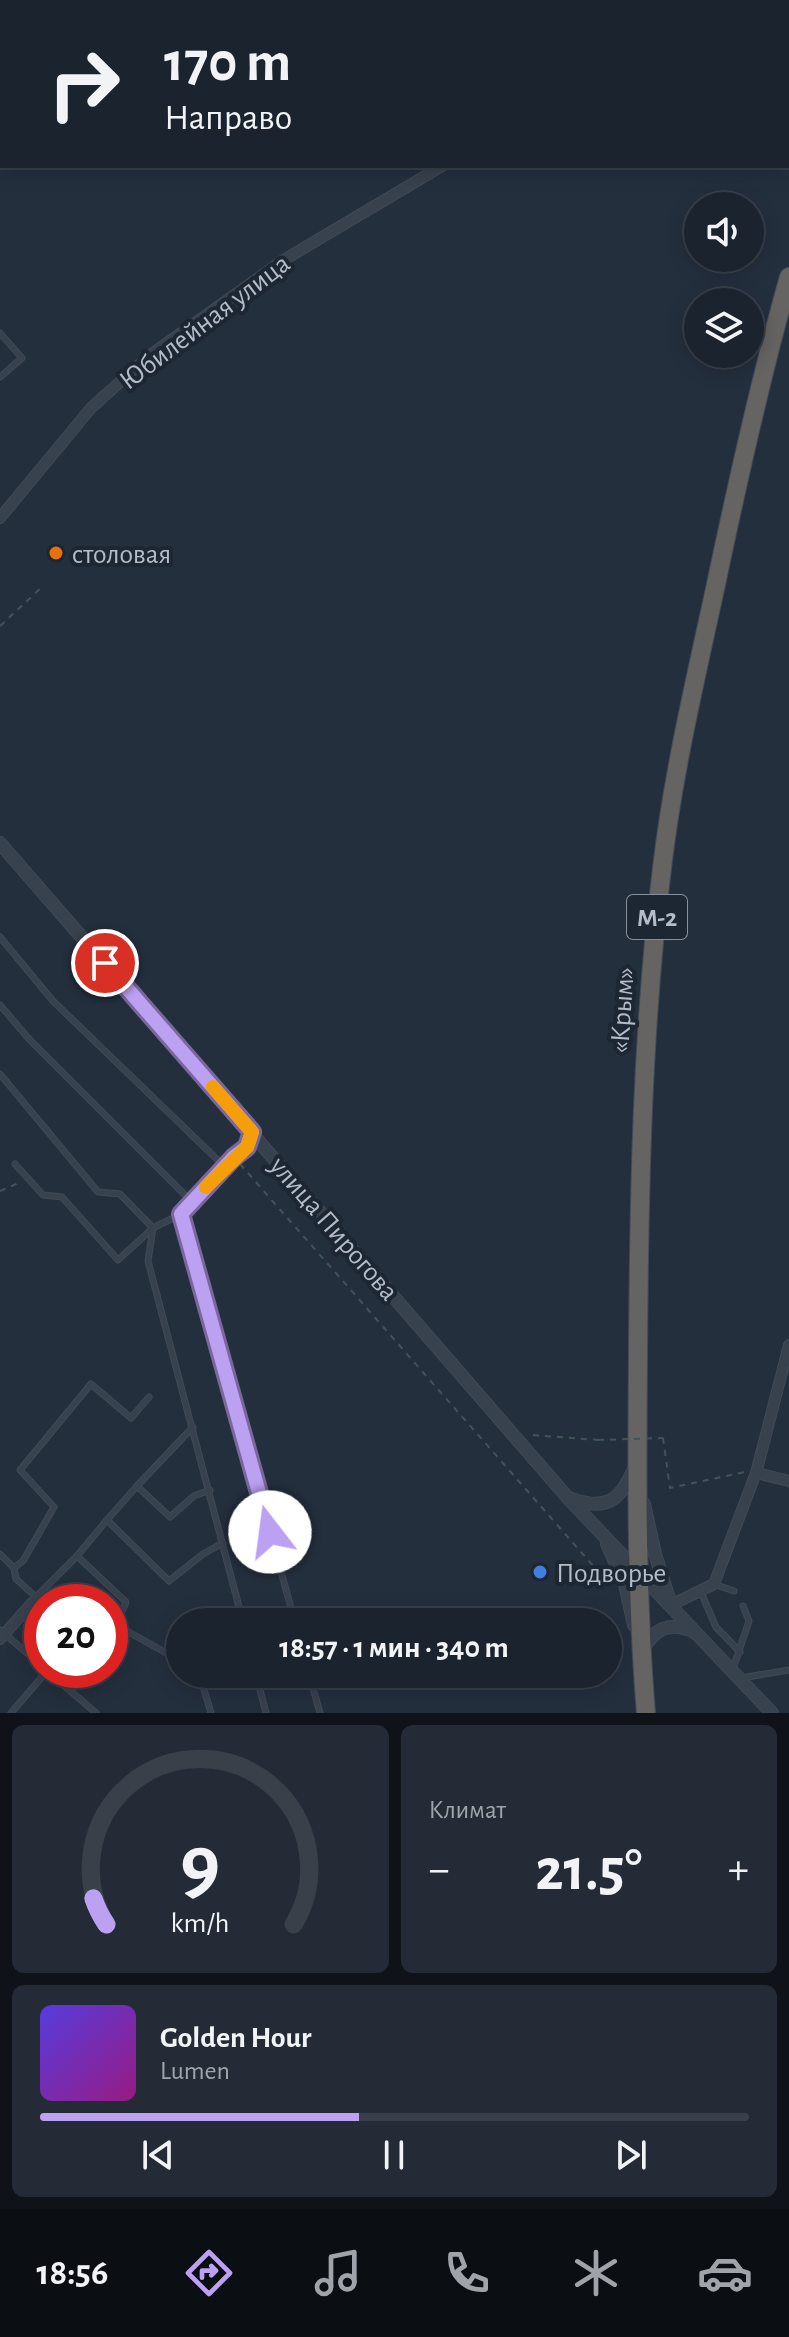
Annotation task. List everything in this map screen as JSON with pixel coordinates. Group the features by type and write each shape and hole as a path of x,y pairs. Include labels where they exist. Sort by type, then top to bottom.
{"highway":[{"name":"«Крым»","path":"638,1570 642,1104 662,864 693,689 760,382 789,277"},
{"name":"М-2","path":"638,1570 646,1713"}],"street":[{"name":"Юбилейная улица","path":"0,518 91,408 149,356 282,261 439,168"},
{"name":"улица Пирогова","path":"0,843 578,1508"},
{"path":"671,1605 714,1584 756,1473 789,1345"},
{"path":"568,1498 585,1504 609,1503 620,1494 637,1462"},
{"path":"637,1462 655,1554 671,1605"},
{"path":"756,1473 789,1481"},
{"path":"578,1508 772,1713"},
{"path":"578,1508 599,1529 615,1559 625,1584 641,1655"},
{"path":"1,1634 24,1610"},
{"path":"641,1655 648,1640 664,1627 684,1627 700,1635"}],"lane":[{"path":"0,333 22,358 0,377"},
{"path":"0,937 53,1001 225,1167"},
{"path":"0,1005 29,1039 192,1202"},
{"path":"0,1074 98,1192 120,1194 153,1228"},
{"path":"15,1164 43,1195 62,1197 118,1260 153,1228 181,1214 247,1147 252,1132"},
{"path":"181,1214 291,1608"},
{"path":"153,1228 148,1261 239,1608"},
{"path":"14,1568 23,1561 54,1507 20,1470 91,1384 131,1418 149,1397"},
{"path":"50,1584 193,1427"},
{"path":"137,1486 170,1517 194,1496 210,1490"},
{"path":"107,1520 169,1581 203,1554 223,1543"},
{"path":"0,1554 14,1568 16,1579 24,1588"},
{"path":"77,1556 107,1584"},
{"path":"714,1584 734,1591"},
{"path":"700,1590 716,1627 740,1652"},
{"path":"743,1606 749,1621 736,1674 789,1670"},
{"path":"128,1632 166,1653"},
{"path":"1,1634 24,1652"},
{"path":"11,1713 30,1688"},
{"path":"67,1688 96,1713"},
{"path":"204,1688 211,1713"},
{"path":"260,1688 266,1713"},
{"path":"313,1688 320,1713"}],"path":[{"path":"0,626 42,587"},
{"path":"234,1157 610,1585"},
{"path":"0,1191 26,1177"},
{"path":"511,1433 598,1440 663,1438 670,1488 740,1471 756,1473"}],"slow traffic":[{"path":"206,1187 247,1147 252,1132 213,1087"}],"place":[{"name":"столовая","path":"56,553"},
{"name":"Подворье","path":"540,1572"}],"route":[{"path":"105,963 252,1132 247,1147 181,1214 270,1532"}]}
